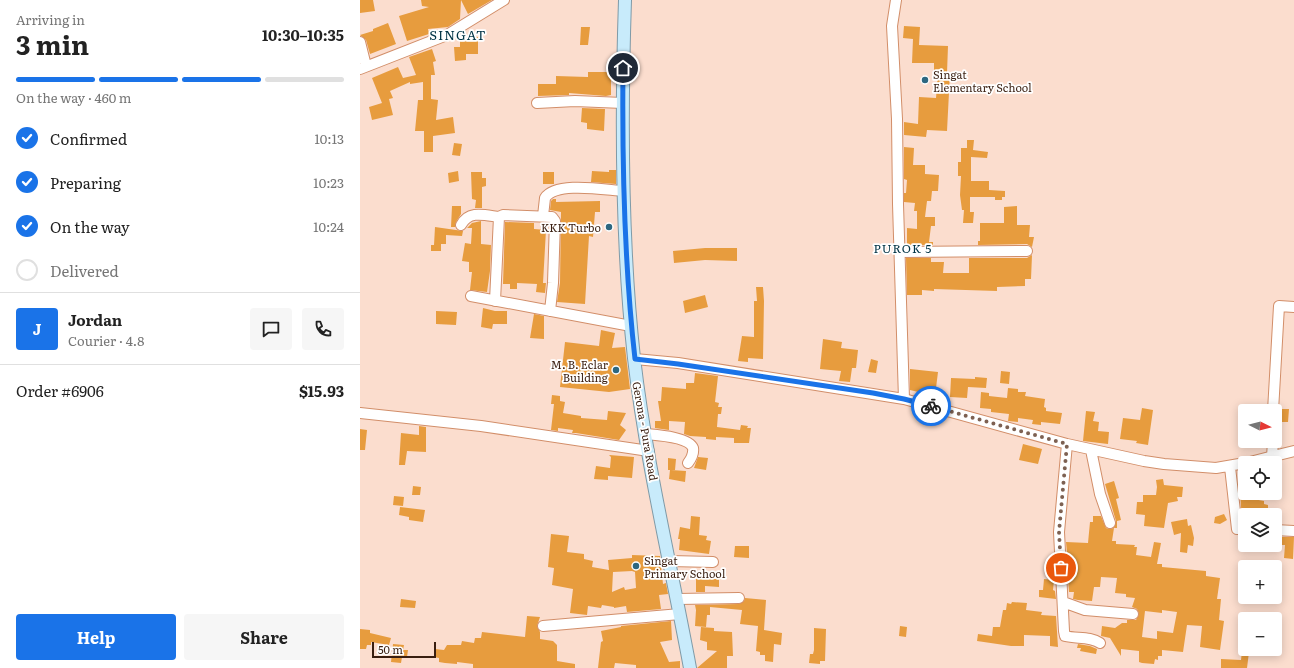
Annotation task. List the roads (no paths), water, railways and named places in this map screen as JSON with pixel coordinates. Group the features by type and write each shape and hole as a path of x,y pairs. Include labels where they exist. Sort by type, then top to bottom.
{"main road":[{"name":"Gerona - Pura Road","path":"625,0 623,103 624,220 631,326 646,434 690,668"}],"street":[{"path":"360,42 363,68 446,34 504,0"},
{"path":"896,0 892,34 897,112 904,399"},
{"path":"537,103 575,101 623,103"},
{"path":"543,216 544,198 552,192 580,188 624,191"},
{"path":"461,225 464,218 478,214 499,217 503,215 552,217 555,221 553,283 550,311"},
{"path":"495,301 499,217"},
{"path":"900,252 1027,251"},
{"path":"471,296 631,326"},
{"path":"1273,404 1279,306 1294,307"},
{"path":"635,359 686,365 904,399 1067,444 1164,464 1210,468 1238,464"},
{"path":"360,413 458,423 649,451"},
{"path":"646,434 674,438 691,446 693,449 692,456 688,463"},
{"path":"1067,444 1059,532 1065,636 1089,638 1100,643"},
{"path":"1091,450 1100,494 1110,523"},
{"path":"1276,456 1294,451"},
{"path":"1230,466 1238,529"},
{"path":"1282,530 1294,531"},
{"path":"670,561 713,562"},
{"path":"678,599 739,598"},
{"path":"1064,602 1085,610 1133,614"},
{"path":"543,626 680,614"}],"place":[{"name":"Singat Elementary School","path":"925,80"},
{"name":"KKK Turbo","path":"609,227"},
{"name":"M. B. Eclar Building","path":"616,370"},
{"name":"Singat Primary School","path":"636,566"}],"district":[{"name":"SINGAT","path":"458,34"},
{"name":"PUROK 5","path":"903,248"}]}
